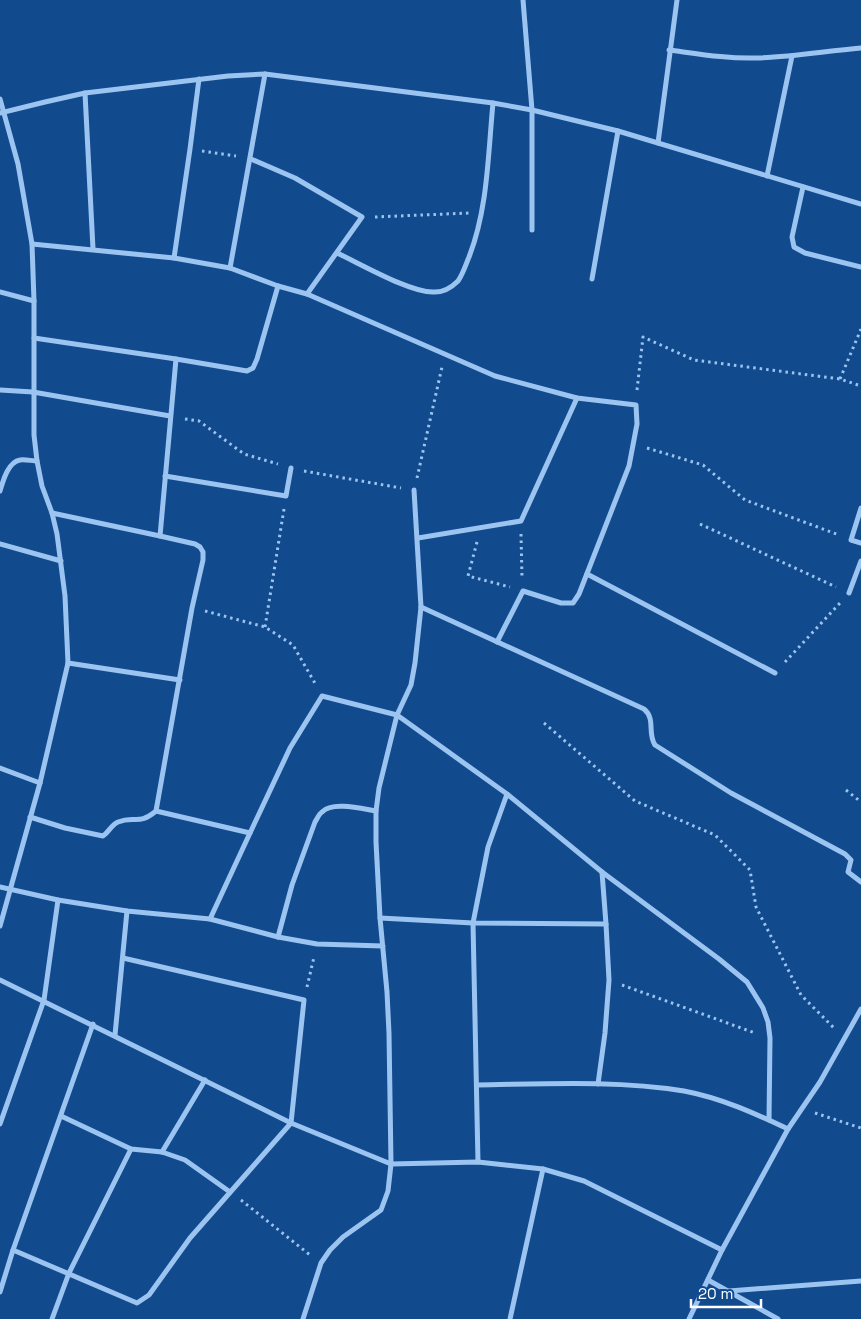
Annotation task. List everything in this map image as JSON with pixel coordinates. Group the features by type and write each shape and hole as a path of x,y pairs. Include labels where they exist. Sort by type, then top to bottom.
{"street":[{"path":"523,0 532,110 532,230"},
{"path":"658,143 677,0"},
{"path":"669,50 726,57 792,56 861,48"},
{"path":"767,176 792,56"},
{"path":"230,268 265,74"},
{"path":"2,112 85,94 198,79 265,74 493,103 532,110 618,131 861,204"},
{"path":"174,258 198,79"},
{"path":"85,94 93,249"},
{"path":"0,99 2,112 18,164 32,244 34,301 33,392 37,462 42,486 52,512 60,561 65,596 68,663 40,783 0,926"},
{"path":"336,253 411,288 435,292 448,289 458,280 473,246 482,212 493,103"},
{"path":"592,279 618,131"},
{"path":"251,158 294,178 362,217 307,294"},
{"path":"803,187 792,237 794,247 804,253 861,267"},
{"path":"32,244 174,258 230,268 278,286 307,294 495,376 576,398 636,405 637,424 634,444 621,489 579,594 573,603 561,603 523,590 497,642"},
{"path":"34,338 176,358 247,371 253,368 278,286"},
{"path":"0,292 34,301"},
{"path":"160,536 176,358"},
{"path":"0,390 33,392 170,416"},
{"path":"418,538 521,521 576,398"},
{"path":"0,491 4,478 14,462 21,459 37,462"},
{"path":"165,476 286,496 290,468"},
{"path":"303,1319 321,1263 330,1250 343,1237 381,1210 388,1191 391,1164 388,1025 380,918 376,811 379,788 397,715 411,685 422,607 414,490"},
{"path":"861,508 851,540 861,543"},
{"path":"30,817 65,828 103,836 118,822 147,819 156,811 202,560 200,547 195,544 52,512"},
{"path":"0,544 60,561"},
{"path":"849,593 861,561"},
{"path":"587,574 775,673"},
{"path":"422,607 644,709 649,713 651,739 655,744 731,793 845,854 851,860 848,872 861,882"},
{"path":"68,663 180,680"},
{"path":"210,919 290,748 322,696 397,715 507,794 602,872 719,958 747,982 763,1008 768,1022 770,1038 769,1120"},
{"path":"0,768 40,783"},
{"path":"478,1162 473,923 488,847 507,794"},
{"path":"278,937 292,885 315,822 321,812 335,806 376,811"},
{"path":"156,811 250,833"},
{"path":"598,1084 610,980 602,872"},
{"path":"0,887 58,900 127,911 210,919 278,937 317,944 382,946"},
{"path":"0,1124 44,1000 58,900"},
{"path":"115,1035 127,911"},
{"path":"380,918 473,923 606,924"},
{"path":"13,1250 137,1303 149,1295 190,1238 291,1123 304,1000 123,958"},
{"path":"0,980 93,1024 291,1123 391,1164 478,1162 543,1169 584,1181 722,1250"},
{"path":"689,1319 722,1250 788,1129 820,1082 861,1009"},
{"path":"0,1292 93,1024"},
{"path":"162,1152 205,1080"},
{"path":"477,1085 598,1084 685,1092 747,1109 788,1129"},
{"path":"61,1116 131,1149 162,1152 185,1160 230,1192"},
{"path":"52,1319 69,1273 131,1149"},
{"path":"510,1319 543,1169"},
{"path":"708,1280 769,1317 778,1319"},
{"path":"729,1292 861,1281"}],"path":[{"path":"190,149 251,158"},
{"path":"362,217 482,212"},
{"path":"840,379 861,328"},
{"path":"636,405 643,337 694,360 840,379 861,386"},
{"path":"170,416 198,421 244,454 290,468 414,490 445,354"},
{"path":"634,444 703,465 745,500 851,540"},
{"path":"265,627 286,496"},
{"path":"481,528 468,576 523,590 521,521"},
{"path":"700,524 849,593 775,673"},
{"path":"192,608 265,627 293,645 322,696"},
{"path":"544,724 635,801 715,835 750,870 756,907 801,995 844,1039"},
{"path":"846,790 861,802"},
{"path":"304,1000 317,944"},
{"path":"610,980 770,1038"},
{"path":"802,1109 861,1128"},
{"path":"230,1192 321,1263"}]}
